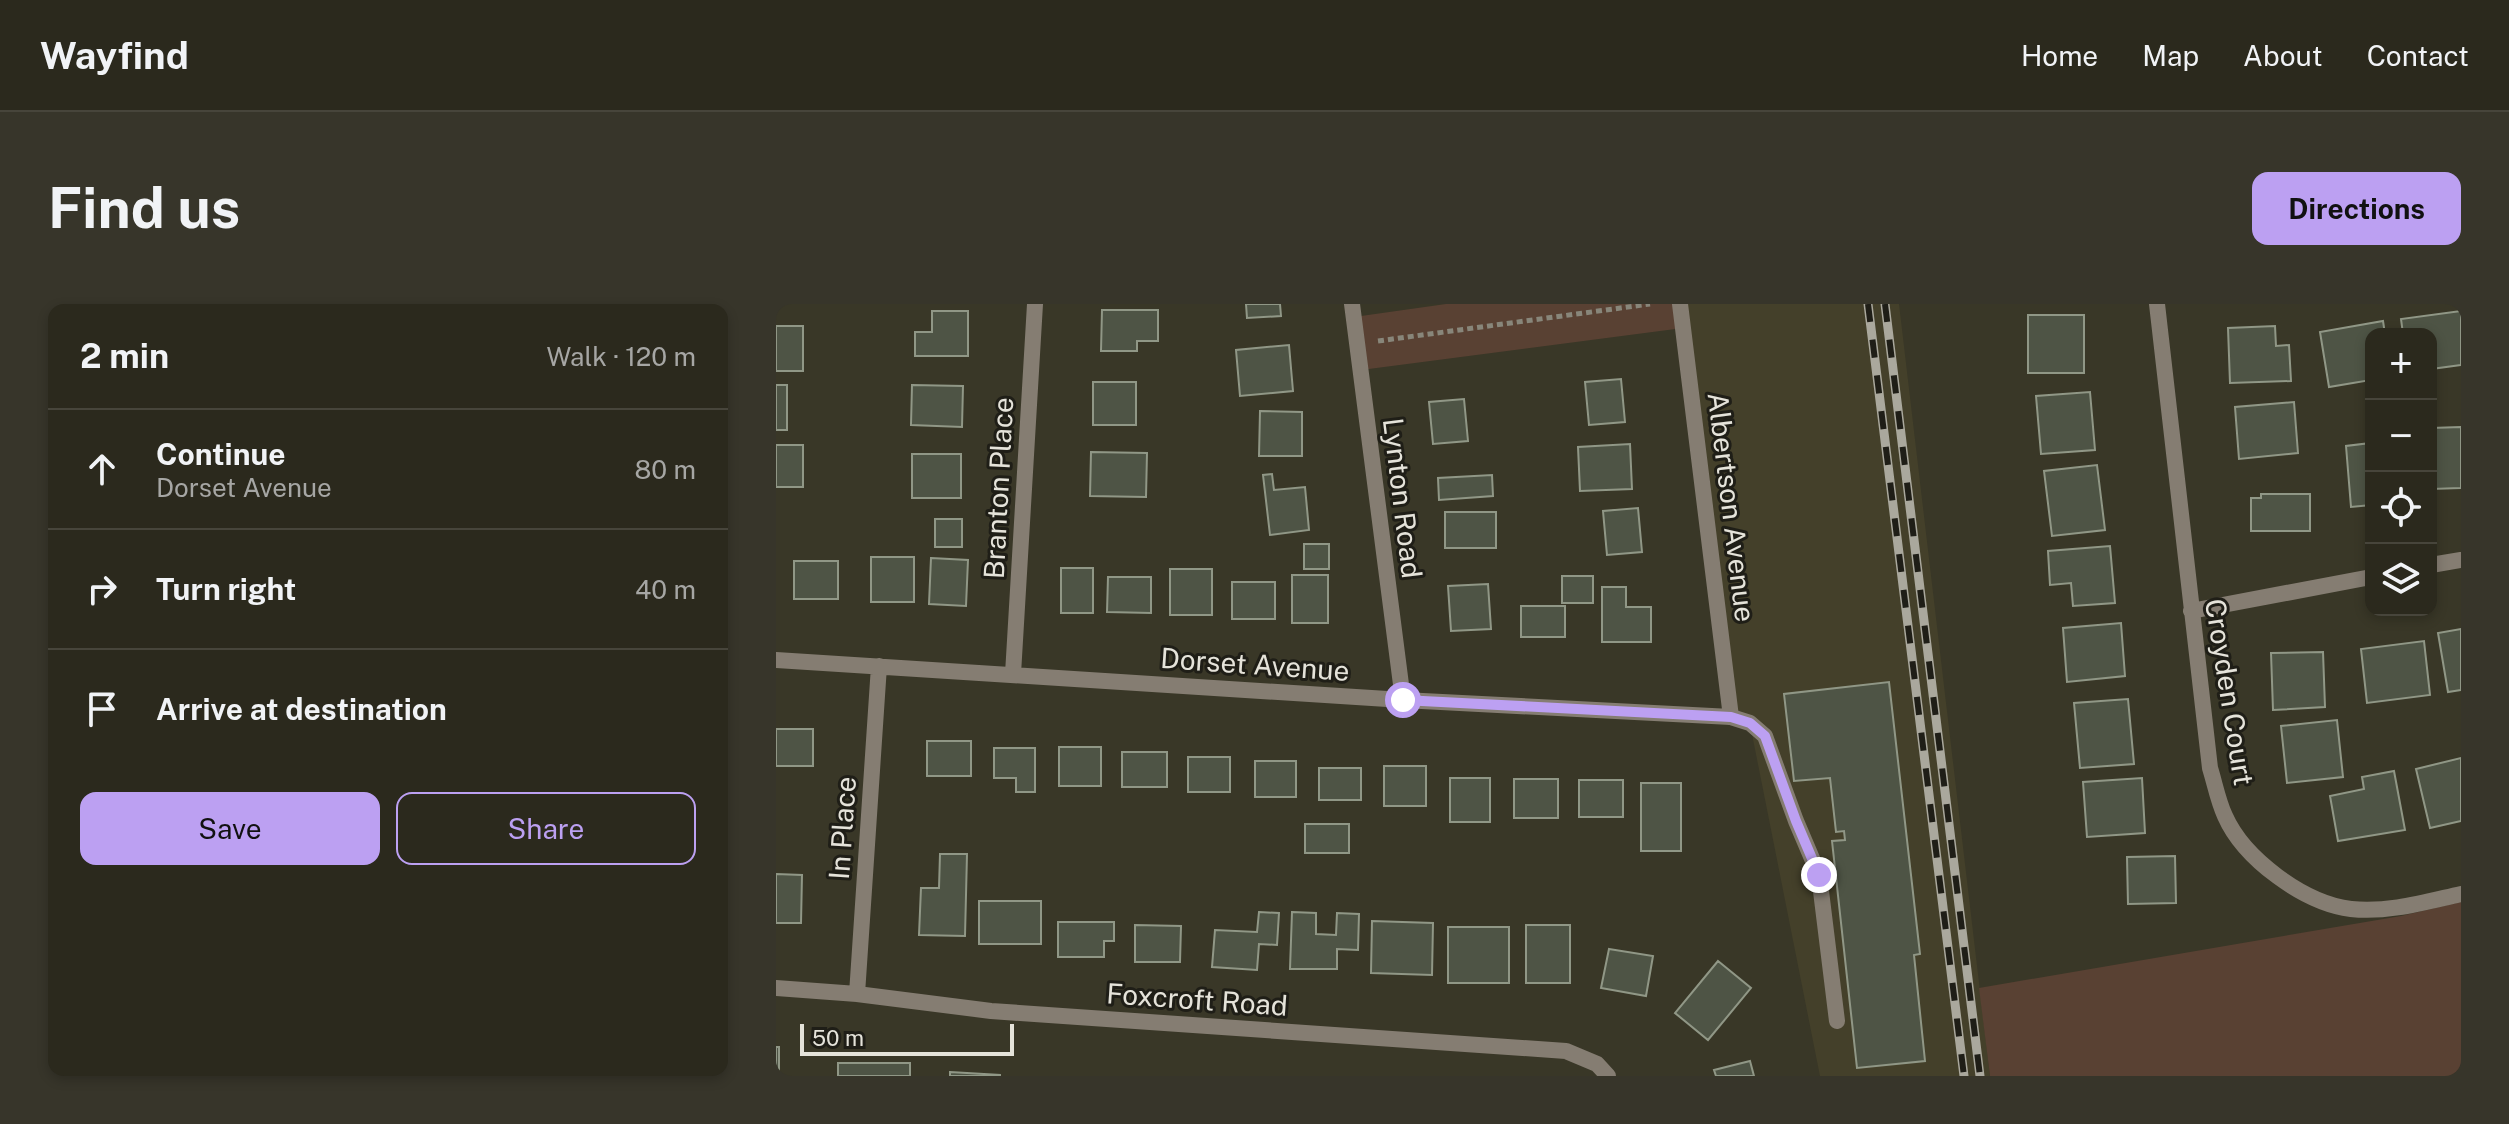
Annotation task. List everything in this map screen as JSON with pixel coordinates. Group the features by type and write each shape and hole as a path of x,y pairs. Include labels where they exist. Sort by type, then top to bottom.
{"street":[{"name":"Branton Place","path":"1013,674 1035,304"},
{"name":"Lynton Road","path":"1352,304 1403,700"},
{"name":"Albertson Avenue","path":"1680,304 1731,717"},
{"name":"Croyden Court","path":"2157,304 2210,768 2225,816 2236,836 2263,866 2305,894 2349,909 2401,908 2461,894"},
{"path":"2437,564 2461,560"},
{"path":"2191,611 2365,578"},
{"name":"Dorset Avenue","path":"776,660 1403,700 1731,717"},
{"name":"In Place","path":"857,994 879,666"},
{"path":"1731,717 1750,723 1765,736 1819,875 1837,1021"},
{"name":"Foxcroft Road","path":"776,988 857,994 991,1011 1566,1051 1597,1064 1608,1076"}],"path":[{"path":"1357,344 1650,304"}],"shaded area":[{"path":"1446,304 1680,304 1683,328 1361,370 1354,317"},
{"path":"1680,304 1899,304 1990,1076 1820,1076 1750,724 1731,717"},
{"path":"2461,902 2461,1076 1990,1076 1979,988 2401,916"}],"building":[{"path":"1246,304 1280,304 1281,316 1247,318"},
{"path":"1102,310 1158,310 1158,341 1137,341 1137,351 1101,351"},
{"path":"932,311 968,311 968,356 915,356 915,332 932,332"},
{"path":"2461,311 2461,365 2437,368 2437,328 2402,328 2401,319"},
{"path":"2028,315 2084,315 2084,373 2028,373"},
{"path":"2383,321 2384,328 2365,328 2365,381 2329,387 2320,332"},
{"path":"776,326 803,326 803,371 776,371"},
{"path":"2275,326 2276,346 2289,345 2291,381 2230,383 2228,328"},
{"path":"1289,345 1293,391 1240,396 1236,350"},
{"path":"1621,379 1625,422 1589,425 1585,382"},
{"path":"1093,382 1136,382 1136,425 1093,425"},
{"path":"776,385 787,385 787,430 776,430"},
{"path":"912,385 963,386 962,427 911,425"},
{"path":"2090,392 2095,450 2041,454 2036,396"},
{"path":"1464,399 1468,441 1433,444 1429,402"},
{"path":"2294,402 2298,453 2239,459 2235,407"},
{"path":"1260,411 1302,412 1302,456 1259,456"},
{"path":"2461,427 2461,488 2437,489 2437,428"},
{"path":"1630,444 1632,489 1580,491 1578,447"},
{"path":"2365,444 2365,506 2351,507 2346,446"},
{"path":"776,445 803,445 803,487 776,487"},
{"path":"1091,452 1147,453 1146,497 1090,496"},
{"path":"912,454 961,454 961,498 912,498"},
{"path":"2097,465 2105,530 2052,536 2044,471"},
{"path":"1272,474 1274,490 1305,487 1309,530 1270,535 1263,475"},
{"path":"1492,475 1493,496 1439,500 1438,478"},
{"path":"2261,494 2310,494 2310,531 2251,531 2251,498 2261,498"},
{"path":"1638,508 1642,552 1607,555 1603,511"},
{"path":"1445,512 1496,512 1496,548 1445,548"},
{"path":"935,519 962,519 962,547 935,547"},
{"path":"1304,544 1329,544 1329,569 1304,569"},
{"path":"2110,546 2115,603 2073,606 2071,583 2050,585 2048,551"},
{"path":"871,557 914,557 914,602 871,602"},
{"path":"931,558 968,560 966,606 929,604"},
{"path":"794,561 838,561 838,599 794,599"},
{"path":"1061,568 1093,568 1093,613 1061,613"},
{"path":"1170,569 1212,569 1212,615 1170,615"},
{"path":"1292,575 1328,575 1328,623 1292,623"},
{"path":"1562,576 1593,576 1593,603 1562,603"},
{"path":"1108,577 1151,577 1151,613 1107,612"},
{"path":"1232,582 1275,582 1275,619 1232,619"},
{"path":"1488,584 1491,629 1451,631 1448,586"},
{"path":"1602,587 1626,587 1626,607 1651,607 1651,642 1602,642"},
{"path":"1521,606 1565,606 1565,637 1521,637"},
{"path":"2121,623 2125,676 2067,682 2063,628"},
{"path":"2461,629 2461,690 2448,692 2438,633"},
{"path":"2424,641 2430,695 2367,703 2361,649"},
{"path":"2323,652 2325,707 2273,710 2271,653"},
{"path":"1889,682 1920,954 1914,955 1925,1061 1857,1068 1832,841 1845,840 1844,831 1836,832 1830,778 1794,781 1784,694"},
{"path":"2128,699 2134,764 2080,768 2074,703"},
{"path":"2337,720 2343,777 2287,783 2281,726"},
{"path":"776,729 813,729 813,766 776,766"},
{"path":"927,741 971,741 971,776 927,776"},
{"path":"1059,747 1101,747 1101,786 1059,786"},
{"path":"994,748 1035,748 1035,792 1016,792 1016,778 994,778"},
{"path":"1122,752 1167,752 1167,787 1122,787"},
{"path":"1188,757 1230,757 1230,792 1188,792"},
{"path":"2461,758 2461,821 2430,828 2416,769"},
{"path":"1255,761 1296,761 1296,797 1255,797"},
{"path":"1384,766 1426,766 1426,806 1384,806"},
{"path":"1319,768 1361,768 1361,800 1319,800"},
{"path":"2394,771 2405,830 2338,841 2330,796 2364,789 2362,777"},
{"path":"1450,778 1490,778 1490,822 1450,822"},
{"path":"2142,778 2145,833 2087,837 2083,782"},
{"path":"1514,779 1558,779 1558,818 1514,818"},
{"path":"1579,780 1623,780 1623,817 1579,817"},
{"path":"1641,783 1681,783 1681,851 1641,851"},
{"path":"1305,824 1349,824 1349,853 1305,853"},
{"path":"940,854 967,854 965,936 919,935 921,888 939,888"},
{"path":"2175,856 2176,903 2128,904 2127,857"},
{"path":"776,874 802,875 801,923 776,923"},
{"path":"979,901 1041,901 1041,944 979,944"},
{"path":"1259,912 1279,913 1277,945 1259,944 1257,970 1212,967 1215,930 1257,932"},
{"path":"1292,912 1316,913 1316,934 1336,935 1337,913 1359,914 1358,950 1337,949 1337,969 1290,969"},
{"path":"1372,921 1433,923 1432,975 1371,973"},
{"path":"1058,922 1114,922 1114,941 1104,941 1104,957 1058,957"},
{"path":"1135,925 1181,926 1180,962 1135,962"},
{"path":"1526,925 1570,925 1570,983 1526,983"},
{"path":"1448,927 1509,927 1509,983 1448,983"},
{"path":"1609,949 1653,956 1646,996 1601,988"},
{"path":"1718,961 1751,988 1708,1040 1675,1013"},
{"path":"776,1047 779,1047 779,1076 776,1076"},
{"path":"1750,1061 1754,1076 1716,1076 1714,1070"},
{"path":"838,1063 910,1063 910,1076 838,1076"},
{"path":"950,1072 1000,1075 1000,1076 950,1076"}],"railway":[{"path":"1868,304 1964,1076"},
{"path":"1885,304 1980,1076"}],"route":[{"path":"1403,700 1731,717 1750,723 1765,736 1819,875"}]}
